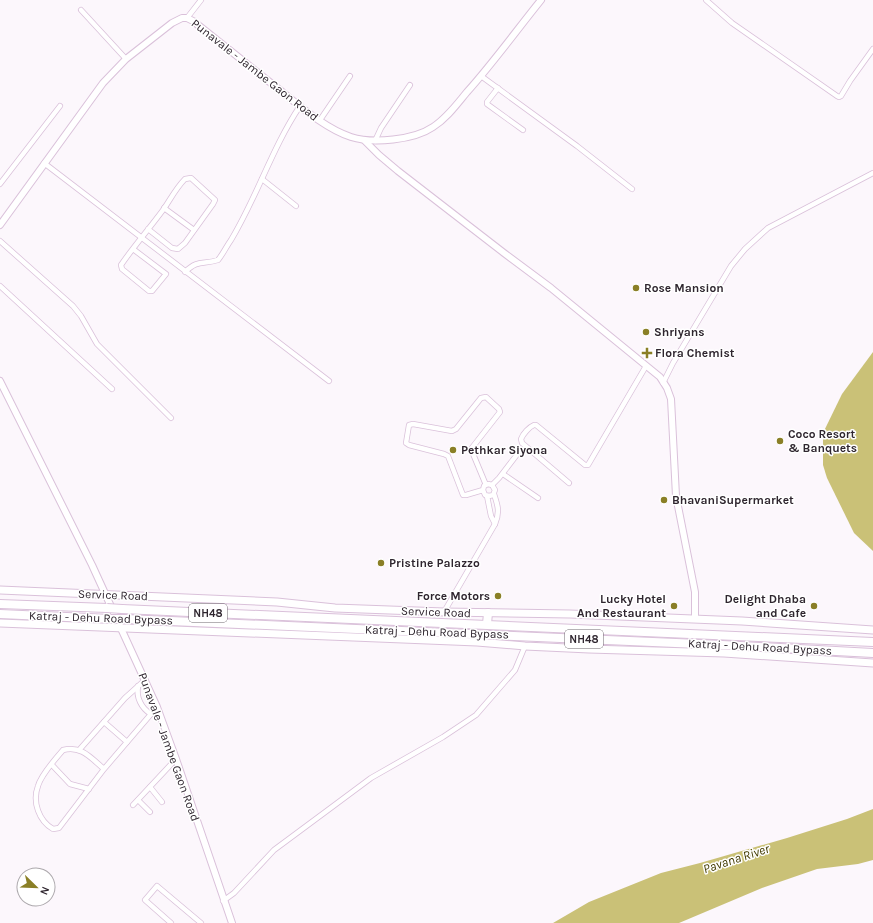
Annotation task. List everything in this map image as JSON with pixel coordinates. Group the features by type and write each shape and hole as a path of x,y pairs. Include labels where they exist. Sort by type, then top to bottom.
{"highway":[{"name":"Katraj - Dehu Road Bypass","path":"0,604 873,642"},
{"path":"487,624 488,613"},
{"name":"Katraj - Dehu Road Bypass","path":"0,614 873,653"}],"main road":[{"name":"Service Road","path":"0,590 277,602 335,608 444,612 570,614 873,630"},
{"path":"0,623 477,642 589,649 724,653 873,664"}],"street":[{"path":"187,18 201,0"},
{"name":"Punavale - Jambe Gaon Road","path":"0,226 103,83 126,59 178,19 187,18 193,21 300,106 342,134 365,141 375,141 401,138 432,128 452,110 481,76 541,0"},
{"path":"706,0 715,10 732,23 839,97 873,49"},
{"path":"81,10 126,59"},
{"path":"320,120 350,76"},
{"path":"481,76 577,146 632,189"},
{"path":"375,141 381,128 410,85"},
{"path":"498,88 487,104 523,130"},
{"path":"0,184 60,106"},
{"path":"185,272 192,265 218,260 223,254 247,210 287,128 300,106"},
{"path":"365,141 379,155 551,288 660,377 667,388 671,399 676,496 695,592 695,620"},
{"path":"44,163 329,381"},
{"path":"663,383 673,363 730,266 745,249 768,228 873,173"},
{"path":"133,248 166,274 152,291 149,291 120,267 133,248 183,182 188,178 191,178 215,200 214,204 182,247 175,249 148,229"},
{"path":"262,179 296,206"},
{"path":"164,208 194,230"},
{"path":"0,241 73,306 98,344 171,418"},
{"path":"0,286 112,389"},
{"path":"569,483 522,443 522,437 531,426 536,425 585,465 588,465 646,366"},
{"name":"Punavale - Jambe Gaon Road","path":"0,381 92,565 157,707 220,887 223,901 232,923"},
{"path":"486,397 499,409 500,412 471,449 486,484 483,490 463,495 448,456 406,443 409,425 413,424 452,431 456,429 481,398 486,397"},
{"path":"492,485 503,474 519,452"},
{"path":"503,474 538,498"},
{"path":"486,484 492,485"},
{"path":"444,612 498,515 497,503 494,494 495,488 492,485"},
{"path":"483,490 484,494 487,496 494,524"},
{"path":"487,496 494,494"},
{"path":"223,901 234,893 274,850 371,778 443,737 476,715 515,670 525,646"},
{"path":"80,749 124,698 145,680"},
{"path":"138,686 137,692 141,702 144,708 151,714"},
{"path":"104,768 80,749 69,748 64,750 38,784 36,791 40,816 45,824 54,829 59,828 104,768 157,707"},
{"path":"104,722 127,742"},
{"path":"133,805 176,759"},
{"path":"52,765 70,784 89,789"},
{"path":"150,788 162,802"},
{"path":"138,800 150,812"},
{"path":"171,923 145,900 157,886 201,923"}],"water":[{"path":"873,352 873,551 854,533 827,478 823,465 823,433 842,394"},
{"name":"Pavana River","path":"873,809 873,860 858,864 817,869 762,888 679,923 553,923 589,902 661,873 787,838"}],"place":[{"name":"Rose Mansion","path":"636,288"},
{"name":"Shriyans","path":"646,332"},
{"name":"Flora Chemist","path":"647,353"},
{"name":"Coco Resort & Banquets","path":"780,441"},
{"name":"Pethkar Siyona","path":"453,450"},
{"name":"BhavaniSupermarket","path":"664,500"},
{"name":"Pristine Palazzo","path":"381,563"},
{"name":"Force Motors","path":"498,596"},
{"name":"Lucky Hotel And Restaurant","path":"674,606"},
{"name":"Delight Dhaba and Cafe","path":"814,606"}]}
